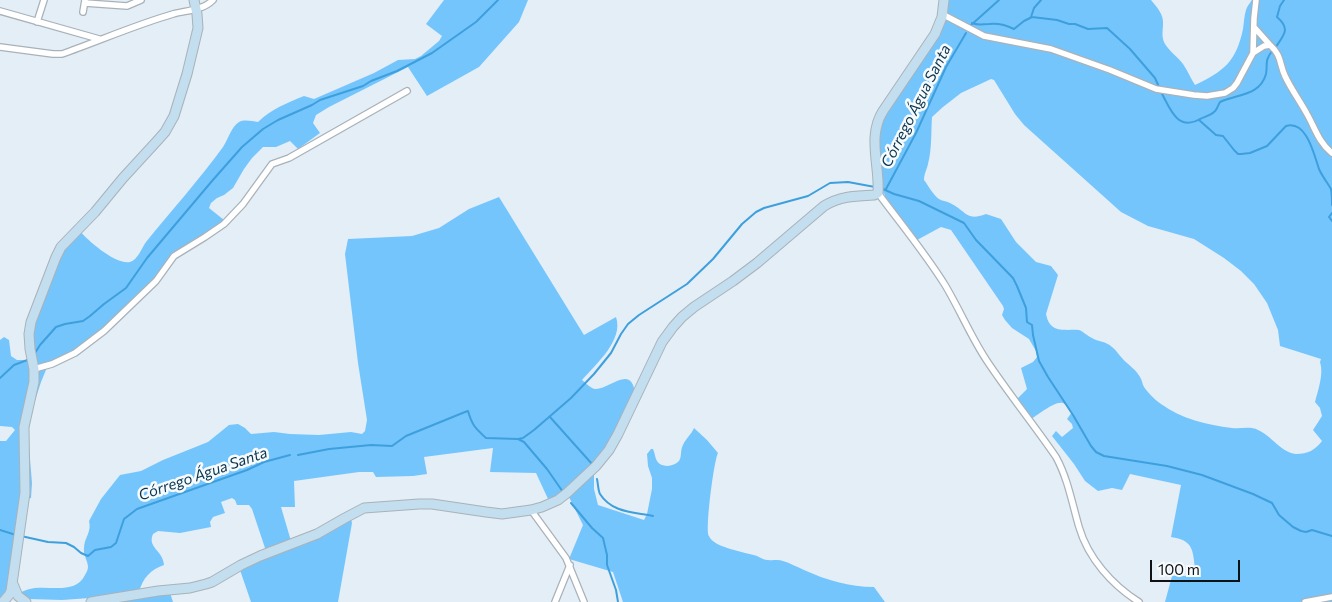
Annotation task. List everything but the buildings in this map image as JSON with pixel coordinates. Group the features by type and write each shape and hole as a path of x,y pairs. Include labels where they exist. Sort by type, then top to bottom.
{"street":[{"path":"38,22 44,0"},
{"path":"83,12 85,2 127,6 141,0"},
{"path":"3,602 11,593 13,584 26,485 24,427 34,388 34,369 29,334 31,322 56,257 62,247 95,212 170,124 180,100 193,50 198,28 197,6 200,0"},
{"path":"0,47 59,55 197,6 207,6 213,0"},
{"path":"944,0 940,23 932,38 878,120 875,131 878,193 933,266 986,359 1056,457 1070,490 1080,530 1092,556 1102,570 1116,584 1139,602"},
{"path":"942,14 984,36 1051,49 1156,89 1201,96 1228,92 1237,83 1253,53 1256,0"},
{"path":"0,11 100,40"},
{"path":"1254,27 1273,48 1289,84 1308,115 1323,145 1332,153"},
{"path":"1253,53 1261,48 1273,48"},
{"path":"34,369 52,364 75,353 104,331 156,281 177,253 205,238 232,218 272,164 289,158 407,91"},
{"path":"91,602 158,591 190,588 212,582 254,558 318,534 364,508 432,504 495,513 531,510 542,507 563,496 596,466 609,450 662,342 687,312 757,263 824,206 847,196 874,195 878,193"},
{"path":"531,510 558,545 570,565 584,602"},
{"path":"555,602 570,565"},
{"path":"13,584 16,594 26,602"},
{"path":"1305,602 1332,597"}],"shaded area":[{"path":"444,0 528,0 519,22 479,67 427,96 408,67 316,115 313,123 320,133 298,149 290,141 276,147 263,147 252,158 233,188 211,203 209,208 229,224 174,256 151,283 107,328 72,354 48,365 32,410 28,435 32,483 31,498 22,500 6,597 0,600 0,441 6,441 15,430 12,427 0,426 0,340 4,337 9,340 11,356 17,360 32,360 29,339 57,256 80,231 96,246 117,260 124,262 133,261 146,242 214,159 236,124 248,120 258,122 274,110 304,96 314,99 374,73 398,60 415,59 421,56 439,41 442,36 426,24"},
{"path":"947,0 1151,0 1158,8 1162,17 1165,44 1183,64 1195,85 1221,70 1232,58 1240,40 1246,9 1252,0 1332,0 1332,602 1165,602 1172,576 1190,575 1195,569 1194,556 1188,543 1171,537 1181,485 1130,474 1122,490 1112,488 1098,491 1085,481 1052,436 1056,431 1062,437 1073,428 1067,419 1072,412 1068,407 1063,403 1055,404 1029,420 1016,400 1027,389 1021,368 1033,362 1037,357 1036,351 1029,339 1012,328 1005,320 1002,315 1003,306 951,230 941,227 917,240 883,197 885,195 881,189 878,128 947,13","holes":["991,79 994,80 1024,125 1121,212 1148,226 1194,239 1224,258 1254,284 1267,303 1278,330 1280,346 1321,359 1321,377 1315,402 1320,408 1322,416 1313,430 1322,441 1317,447 1304,453 1290,453 1255,429 1232,428 1204,423 1177,414 1161,404 1146,390 1141,378 1110,345 1094,339 1079,330 1063,330 1054,328 1051,325 1046,314 1058,275 1051,266 1036,262 1016,242 1001,219 986,214 970,216 949,202 940,200 935,195 924,180 930,152 932,117 961,93"]},
{"path":"499,197 584,335 616,317 616,334 612,343 601,359 582,380 595,389 619,380 629,380 633,385 635,394 604,454 559,496 549,501 536,473 490,472 493,448 424,457 427,474 376,477 373,472 359,472 294,481 295,507 281,507 291,541 266,551 252,509 249,505 237,505 232,498 221,502 225,513 213,517 210,522 211,527 180,533 158,531 153,534 152,543 161,556 164,565 148,575 139,592 62,600 29,599 20,593 35,588 70,587 81,581 88,568 84,544 90,525 89,521 101,499 120,475 141,471 208,442 229,425 238,424 251,434 274,432 319,435 351,432 362,434 365,431 367,420 345,254 348,239 412,236 439,228 469,209"},
{"path":"694,428 718,453 712,481 708,521 709,536 712,540 723,547 764,559 786,562 829,580 856,586 874,587 885,602 623,602 613,572 569,559 583,525 569,497 594,473 594,489 598,505 644,520 652,489 652,478 647,454 653,449 656,460 661,465 674,465 680,459 683,445"},
{"path":"351,519 352,523 338,602 251,602 240,570 248,565 320,537"},
{"path":"170,593 173,602 122,602"}],"waterway":[{"path":"35,353 56,327 83,321 126,288 147,258 212,181 242,147 263,129 320,100 363,86 432,53 476,22 498,0"},
{"path":"970,26 999,0"},
{"path":"1031,17 1034,8 1041,0"},
{"name":"Córrego Água Santa","path":"1275,48 1285,32 1284,25 1277,17 1284,0"},
{"name":"Córrego Água Santa","path":"972,23 979,25 999,24 1014,29 1032,17 1057,20 1088,29 1107,28 1130,49 1155,78 1159,87"},
{"name":"Córrego Água Santa","path":"886,189 916,133 946,67 966,33"},
{"name":"Córrego Água Santa","path":"1161,92 1175,116 1185,123 1192,122 1213,113 1220,102 1259,87 1266,74 1267,60 1272,51"},
{"path":"1199,120 1216,135 1223,136 1238,154 1250,153 1267,146 1286,126 1299,128 1308,140 1319,169 1331,189 1332,205"},
{"name":"Córrego Água Santa","path":"298,455 329,449 371,445 392,446 406,436 468,411 474,426 486,438 523,438 571,398 594,374 611,353 628,324 687,284 713,259 742,224 756,212 808,196 830,183 848,182 875,187"},
{"path":"883,189 919,201 964,223 976,240 1013,278 1026,308 1027,322 1032,325 1039,361 1096,452 1104,456 1167,466 1202,475 1272,503 1279,515 1301,531 1312,530 1332,536"},
{"path":"1332,213 1329,217 1332,221"},
{"path":"0,378 14,365 30,359"},
{"path":"550,417 592,464"},
{"path":"518,439 524,442 547,469 563,492"},
{"name":"Córrego Água Santa","path":"21,536 48,542 66,543 88,556 95,550 111,547 116,543 124,519 137,509 247,470 264,462 290,455"},
{"path":"597,479 600,494 611,505 624,511 653,516"},
{"path":"571,503 603,538 607,565 616,590 618,602"},
{"name":"Córrego Água Santa","path":"0,530 16,535"}]}
